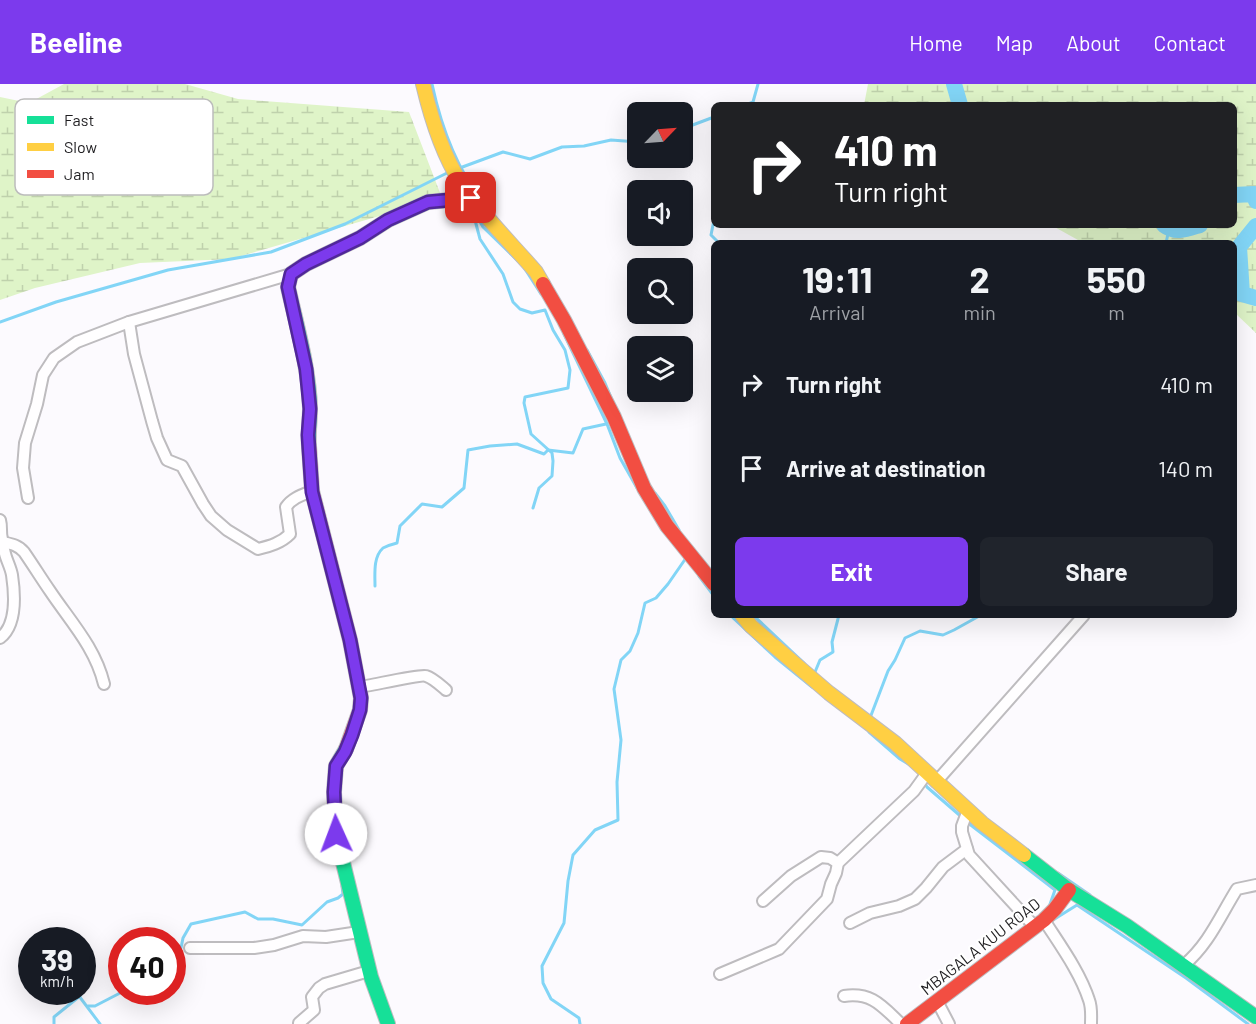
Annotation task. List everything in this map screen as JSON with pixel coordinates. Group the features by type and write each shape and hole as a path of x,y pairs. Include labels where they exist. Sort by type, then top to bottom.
{"street":[{"path":"423,84 430,113 447,160 471,198 536,272 564,320 614,417 644,488 668,526 711,580"},
{"path":"28,498 23,468 25,443 43,375 54,358 77,342 129,322 291,274 306,264 360,238 388,220 428,202 471,198"},
{"path":"291,274 288,287 306,369 310,409 308,435 312,492 350,640 361,698 360,710 352,735 336,766 334,792 336,834 369,971 388,1024"},
{"path":"129,322 134,354 152,421 166,460 182,466 203,504 219,524 258,549 270,547 290,534 287,504 293,499 312,492"},
{"path":"0,520 2,542 12,574 14,605 12,619 5,634 0,638"},
{"path":"2,542 15,545 24,552 86,641 99,666 104,684"},
{"path":"745,618 829,693 895,743 982,823 1069,890 1127,926 1256,1017"},
{"path":"720,974 779,950 827,899 838,863 931,777 1081,618"},
{"path":"359,687 426,675 446,690"},
{"path":"968,810 962,832 969,855 1040,924 1073,967 1091,1008 1091,1024"},
{"path":"850,923 870,913 899,906 915,899 943,867 967,849"},
{"path":"763,901 786,880 821,857 830,858 838,863"},
{"path":"1184,965 1213,932 1237,889 1256,885"},
{"name":"MBAGALA KUU ROAD","path":"907,1024 1040,924 1069,890"},
{"path":"190,948 254,948 274,945 303,936 326,937 359,932"},
{"path":"299,1023 314,1010 312,997 325,984 369,971"},
{"path":"844,996 857,994 867,996 880,1004 901,1024"},
{"path":"937,1001 949,1024"}],"green space":[{"path":"64,84 185,84 238,99 409,112 442,198 231,259 140,263 35,288 0,300 0,97 15,100 15,195 213,195 213,99 36,99"},
{"path":"868,84 1256,84 1256,333 1237,315 1237,240 1078,240 1056,228 1237,228 1237,102 865,102"}],"waterway":[{"path":"432,84 440,115 457,161 483,202"},
{"path":"753,102 758,84"},
{"path":"954,84 959,102"},
{"path":"693,125 711,118"},
{"path":"457,169 503,152 530,159 562,147 584,146 611,140 627,141"},
{"path":"0,322 56,302 168,270 271,252 345,224 451,171"},
{"path":"1237,195 1254,194 1256,201"},
{"path":"471,205 480,239 503,274 513,302 520,309 532,313 545,310 565,350 570,370 568,388 525,397 524,403 531,434 552,453 553,461 552,476 539,488 533,508"},
{"path":"474,211 483,227 519,262"},
{"path":"1256,226 1239,247 1242,294 1256,298"},
{"path":"712,228 711,235 716,240"},
{"path":"1168,228 1177,230 1190,228"},
{"path":"1167,240 1169,229"},
{"path":"525,269 541,294"},
{"path":"564,334 607,424 620,458 637,488"},
{"path":"587,350 612,400"},
{"path":"375,586 375,566 378,556 383,548 397,543 400,526 422,504 442,507 464,488 468,450 517,444 544,454 548,450 573,453 583,429 606,424"},
{"path":"655,493 679,530"},
{"path":"580,1024 579,1018 551,999 543,983 542,966 564,923 573,855 595,830 618,820 617,782 621,740 614,689 621,660 630,651 638,633 645,603 656,598 686,558"},
{"path":"699,576 711,592"},
{"path":"733,618 775,657 812,687"},
{"path":"756,618 804,663"},
{"path":"815,672 820,660 833,652 832,642 838,618"},
{"path":"870,718 888,671 905,638 920,631 943,635 976,618"},
{"path":"869,732 910,765"},
{"path":"924,782 972,826 1055,890 1049,907"},
{"path":"1058,873 1090,895"},
{"path":"186,933 191,924 245,912 258,919 273,919 302,925 327,902 343,894 342,886"},
{"path":"1053,920 1077,905 1186,978 1248,1024"},
{"path":"88,1006 95,1006 108,999"},
{"path":"54,1024 54,1017 69,1005"},
{"path":"86,1005 100,1024"}],"traffic: fast":[{"path":"309,446 309,393 302,348 288,287 291,274 306,264 360,238 388,220 428,202 471,198"},
{"path":"346,749 336,766 334,792 336,834 371,977 388,1024"},
{"path":"1024,855 1069,890 1127,926 1256,1017"}],"traffic: slow":[{"path":"423,84 438,135 454,172 478,206 536,272 543,284"},
{"path":"744,618 829,693 895,743 982,823 1024,855"}],"traffic: jam":[{"path":"543,284 614,417 644,488 667,526 711,580"},
{"path":"309,446 312,491 350,640 361,698 360,710 346,749"},
{"path":"907,1024 1044,920 1069,890"}],"route":[{"path":"336,834 334,792 336,766 352,735 360,710 361,698 350,640 312,492 308,435 310,409 306,369 288,287 291,274 306,264 360,238 388,220 428,202 471,198"}]}
